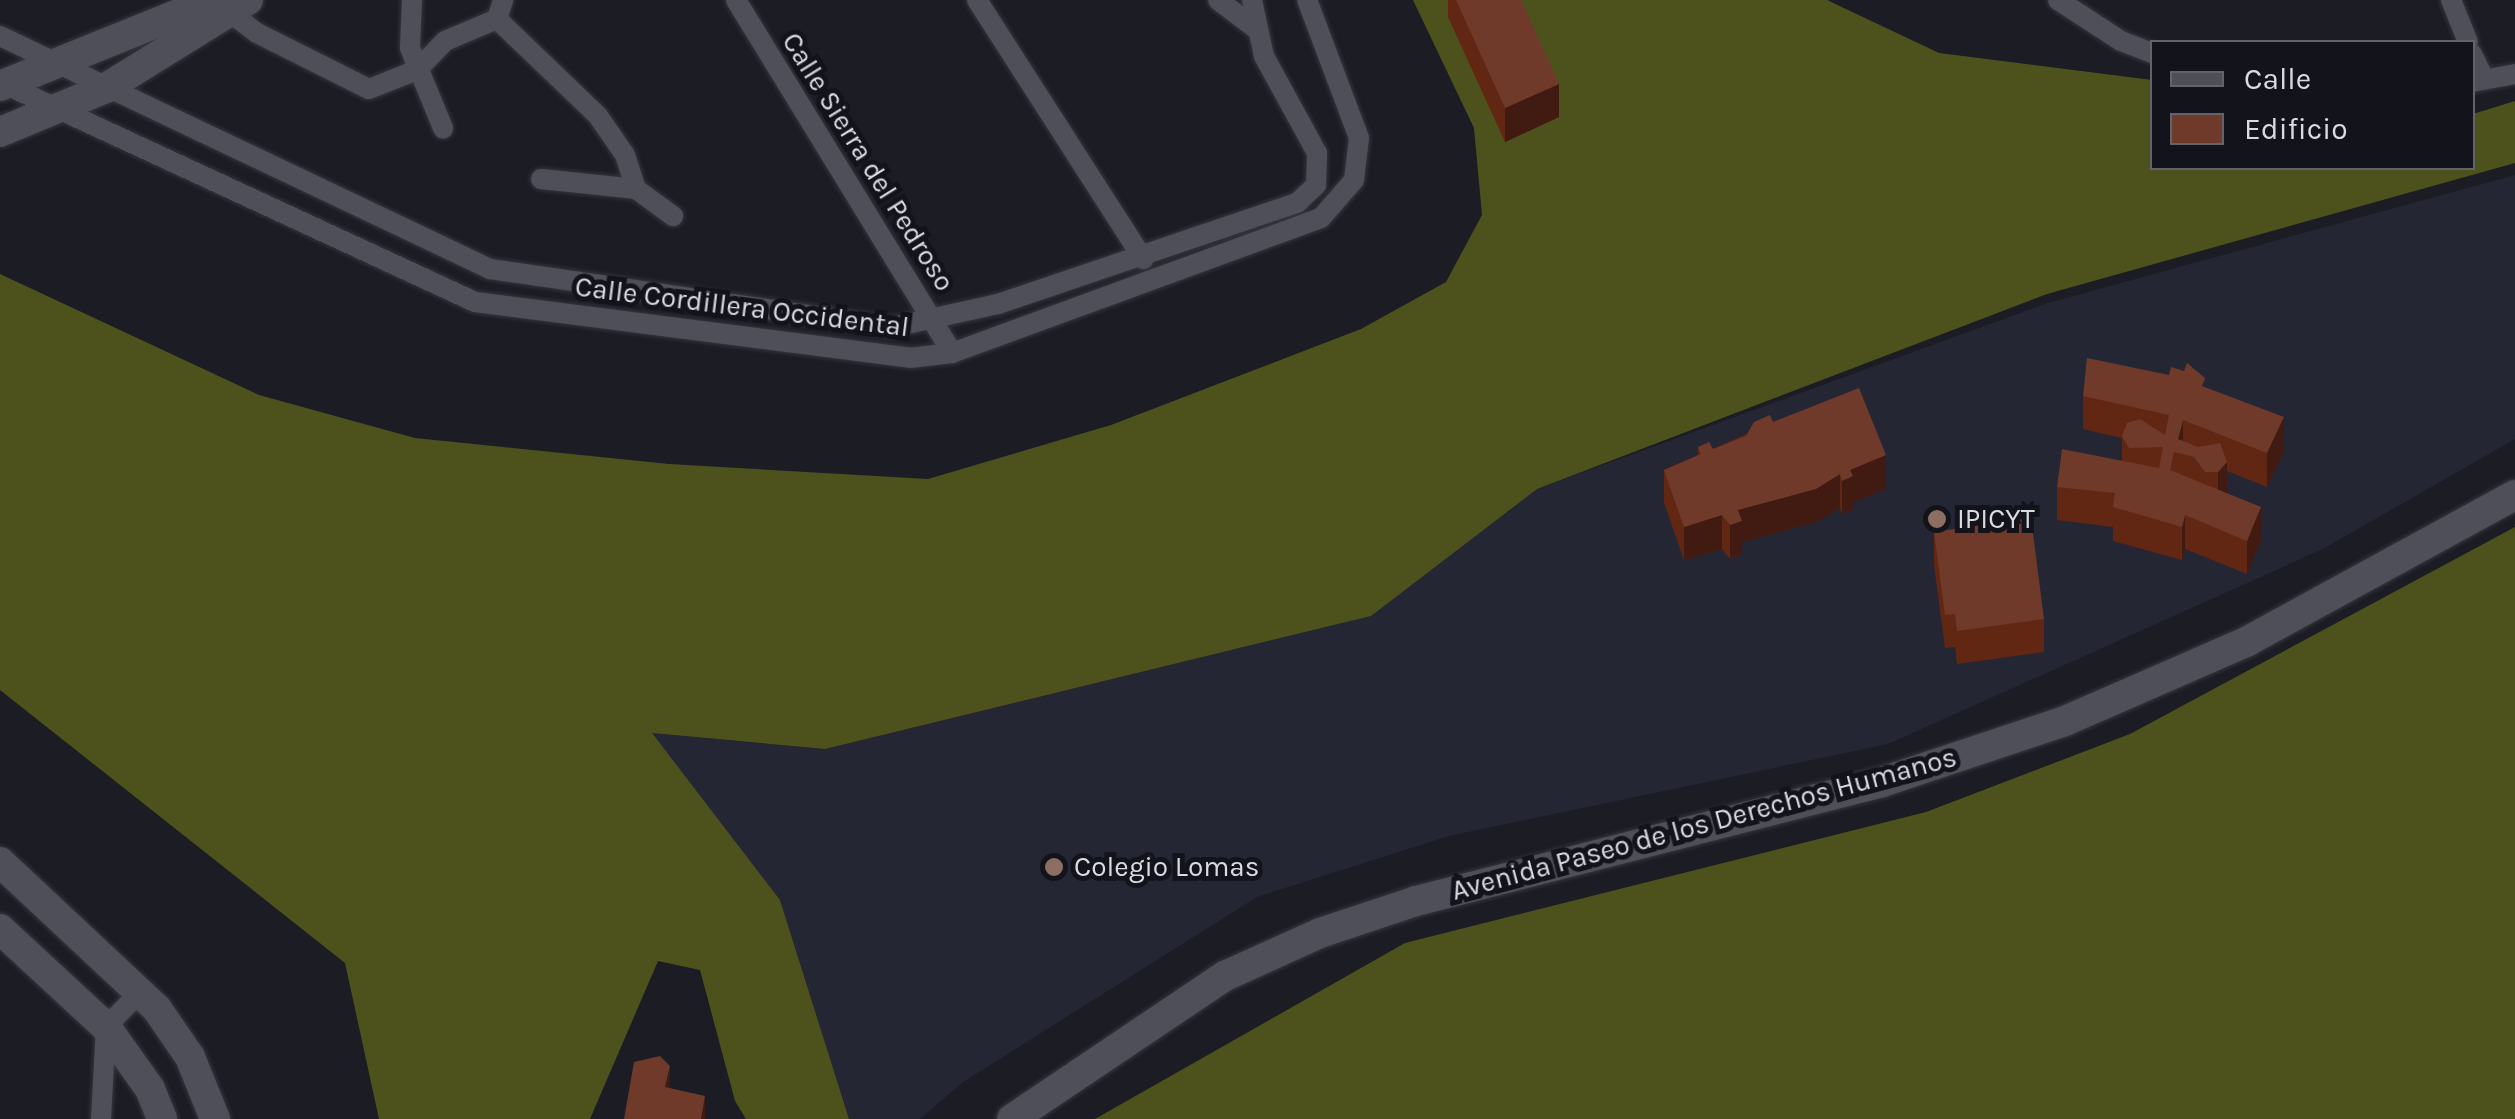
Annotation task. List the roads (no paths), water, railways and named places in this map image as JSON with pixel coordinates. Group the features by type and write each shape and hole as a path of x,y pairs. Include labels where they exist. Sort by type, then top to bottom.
{"main road":[{"path":"2,84 227,4"},
{"path":"0,132 106,88 227,4"},
{"name":"Avenida Paseo de los Derechos Humanos","path":"1012,1119 1225,976 1320,932 1416,901 1882,782 2064,721 2248,642 2515,495"},
{"path":"0,862 140,992 190,1057 214,1119"},
{"path":"0,929 106,1027 150,1088 162,1119"}],"street":[{"path":"412,0 410,48 417,70 438,104 442,128"},
{"name":"Calle Sierra del Pedroso","path":"736,0 952,352"},
{"path":"977,0 1143,259"},
{"path":"1218,0 1254,28"},
{"name":"Calle Cordillera Occidental","path":"0,36 490,269 893,326 935,322 1143,259 1297,203 1316,186 1320,168 1313,140 1254,28 1252,0"},
{"name":"Calle Cordillera Occidental","path":"2,84 475,302 910,358 952,352 1321,218 1354,180 1359,138 1307,0"},
{"path":"2058,0 2150,52"},
{"path":"2451,0 2467,40"},
{"path":"227,4 257,33 369,89 417,70 444,41 500,10 598,116 625,155 636,189"},
{"path":"2478,80 2515,74"},
{"path":"540,179 636,189 673,216"},
{"path":"475,302 490,269"},
{"path":"101,1119 106,1027 140,992"}],"place":[{"name":"IPICYT","path":"1937,519"},
{"name":"Colegio Lomas","path":"1054,867"}]}
